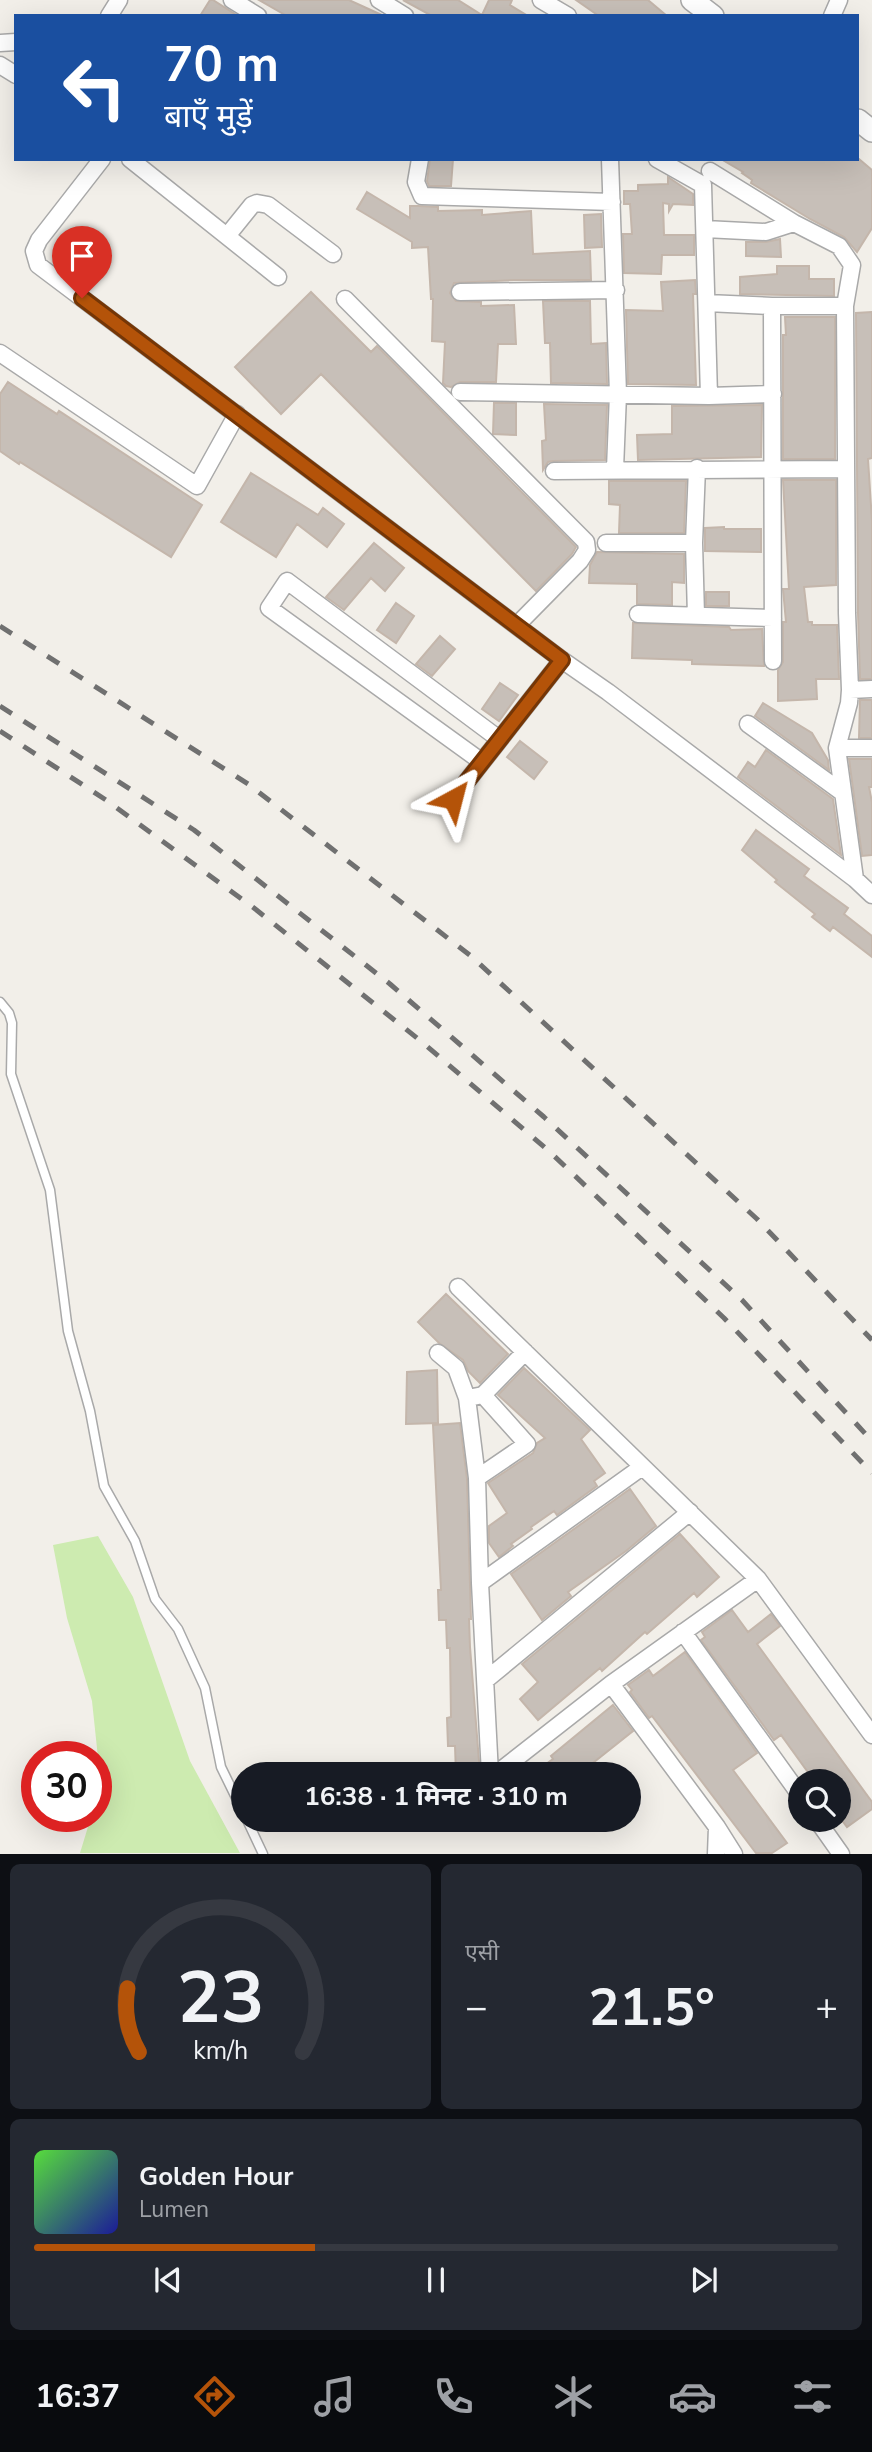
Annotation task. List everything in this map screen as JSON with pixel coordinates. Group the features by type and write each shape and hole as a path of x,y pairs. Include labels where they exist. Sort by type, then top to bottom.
{"street":[{"path":"232,0 255,14"},
{"path":"379,0 399,8"},
{"path":"541,0 565,14"},
{"path":"100,161 39,240 34,251 38,265 608,692 855,879 872,895"},
{"path":"133,161 278,277"},
{"path":"421,161 416,182 422,196 612,202"},
{"path":"610,161 618,394 615,470"},
{"path":"665,161 709,172 794,223 839,246 852,265 845,306 850,690 837,748 855,879"},
{"path":"709,172 705,229 709,396"},
{"path":"227,236 253,205 268,205 332,254"},
{"path":"705,229 766,232 794,223"},
{"path":"460,292 615,289"},
{"path":"345,299 586,541 587,550 580,561 517,625"},
{"path":"707,303 845,306"},
{"path":"772,306 773,661"},
{"path":"0,354 197,486 237,414"},
{"path":"460,392 709,396 773,394"},
{"path":"696,616 694,543 697,468"},
{"path":"554,471 846,469"},
{"path":"606,542 694,543"},
{"path":"482,762 269,608 287,581 499,739"},
{"path":"638,614 773,618"},
{"path":"453,799 562,660"},
{"path":"850,690 872,690"},
{"path":"748,724 844,793"},
{"path":"837,748 872,748"},
{"path":"458,1287 758,1579 872,1735"},
{"path":"475,1396 525,1352"},
{"path":"438,1353 456,1368 475,1396 527,1444 477,1478"},
{"path":"475,1396 480,1583 492,1762"},
{"path":"480,1583 642,1467"},
{"path":"487,1679 690,1512"},
{"path":"509,1762 758,1579"},
{"path":"683,1632 788,1778"},
{"path":"611,1685 734,1853"},
{"path":"716,1853 717,1827"},
{"path":"826,1832 841,1853"}],"lane":[{"path":"0,1002 9,1013 12,1023 11,1074 50,1190 68,1331 90,1411 104,1486 135,1541 155,1599 178,1629 205,1688 221,1767 231,1787"},
{"path":"253,1832 263,1853"}],"green space":[{"path":"98,1536 133,1597 190,1761 240,1853 80,1853 86,1832 112,1832 112,1741 96,1741 92,1701 67,1618 53,1545"}],"building":[{"path":"210,0 213,0 235,14 201,14"},
{"path":"259,0 349,0 380,14 284,14"},
{"path":"403,0 458,0 480,14 428,14"},
{"path":"489,0 512,0 510,5 525,14 482,14"},
{"path":"576,0 648,0 665,14 596,14"},
{"path":"859,159 872,170 872,228 857,252 844,237 751,183 752,180 724,161"},
{"path":"430,161 453,161 451,186 429,186 427,181"},
{"path":"668,177 693,194 693,205 673,204 669,211 669,204 663,203 664,235 694,235 694,255 662,255 661,274 624,273 623,234 632,234 630,204 624,204 624,191 638,191 638,185 668,184"},
{"path":"367,192 410,218 410,206 438,207 438,211 482,210 482,215 531,211 533,254 590,251 591,280 454,283 450,293 456,301 481,302 481,306 514,305 516,344 498,344 496,382 460,382 451,387 446,386 443,383 445,342 432,341 433,299 428,247 412,248 412,242 357,209"},
{"path":"601,214 602,247 585,248 584,215"},
{"path":"780,239 781,257 746,256 746,242"},
{"path":"777,266 809,266 809,279 834,279 834,296 740,294 740,277 777,274"},
{"path":"695,280 696,294 693,294 696,385 628,384 626,310 663,311 661,282"},
{"path":"311,292 371,352 377,346 576,547 536,591 321,374 281,414 235,367"},
{"path":"543,301 590,301 591,344 606,343 607,384 551,383 550,343 545,343"},
{"path":"872,312 872,458 868,459 872,521 872,679 860,679 856,313"},
{"path":"785,317 835,317 835,459 783,459"},
{"path":"8,382 57,414 59,411 202,505 171,557 0,451 0,394"},
{"path":"494,403 516,403 516,435 493,434"},
{"path":"544,404 607,405 605,460 553,461 548,462 543,470 542,441 546,440"},
{"path":"762,405 761,457 638,460 637,435 672,434 672,406"},
{"path":"251,473 318,515 323,508 344,524 327,547 297,524 276,557 221,522"},
{"path":"783,480 836,480 836,585 804,587 808,622 812,622 812,625 837,625 839,679 816,679 817,699 778,701 778,670 783,662 783,622 786,622 783,589 789,589"},
{"path":"609,481 686,481 684,533 619,533 620,505 609,504"},
{"path":"705,528 761,529 761,552 705,551"},
{"path":"374,543 404,568 385,591 371,578 344,610 326,597"},
{"path":"597,552 684,554 684,583 672,582 672,605 637,604 637,584 589,583 590,565"},
{"path":"706,592 729,592 729,606 706,606"},
{"path":"396,603 414,616 396,643 377,630"},
{"path":"633,623 729,627 731,630 762,629 764,666 692,664 692,660 632,658"},
{"path":"440,636 455,649 432,676 416,664"},
{"path":"500,683 518,695 499,721 482,709"},
{"path":"860,700 872,700 872,738 859,738"},
{"path":"763,703 812,733 828,760 829,770 755,716"},
{"path":"520,741 547,762 534,779 507,757"},
{"path":"766,750 833,799 841,855 738,777 748,762 755,767"},
{"path":"849,759 872,759 872,787 869,787 872,802 872,855 862,856"},
{"path":"756,830 809,869 804,876 848,908 844,914 872,936 872,957 833,927 830,931 812,917 815,914 775,882 777,880 742,850"},
{"path":"446,1294 508,1354 480,1383 468,1371 463,1360 439,1343 418,1322"},
{"path":"524,1368 590,1430 581,1439 605,1473 594,1481 597,1486 557,1515 554,1511 531,1527 532,1529 511,1544 513,1546 499,1557 489,1543 489,1526 507,1513 488,1483 533,1453 537,1443 545,1438 498,1395"},
{"path":"437,1370 438,1423 406,1424 407,1372"},
{"path":"460,1423 467,1479 470,1647 479,1762 456,1762 455,1746 448,1746 447,1718 451,1717 450,1648 447,1648 446,1620 439,1620 438,1590 441,1590 433,1425"},
{"path":"630,1489 656,1526 568,1592 571,1596 542,1620 511,1574"},
{"path":"680,1534 719,1577 697,1597 694,1593 602,1671 600,1668 538,1720 520,1699 538,1682 522,1664"},
{"path":"732,1610 748,1632 771,1614 780,1626 757,1644 848,1769 806,1769 781,1735 774,1740 701,1640 705,1637 702,1632"},
{"path":"685,1652 757,1753 733,1770 787,1843 772,1853 756,1853 652,1716 649,1718 630,1692 632,1690 628,1685 649,1670 653,1676"},
{"path":"613,1705 633,1731 594,1762 549,1762 553,1759 551,1756"},
{"path":"851,1773 872,1802 872,1809 851,1824"}],"railway":[{"path":"0,626 248,784 471,956 757,1219 872,1340"},
{"path":"0,706 194,830 390,984 544,1117 742,1300 872,1441"},
{"path":"0,731 106,800 254,908 422,1042 550,1152 724,1318 872,1473"}],"route":[{"path":"82,298 562,660 453,799"}]}
